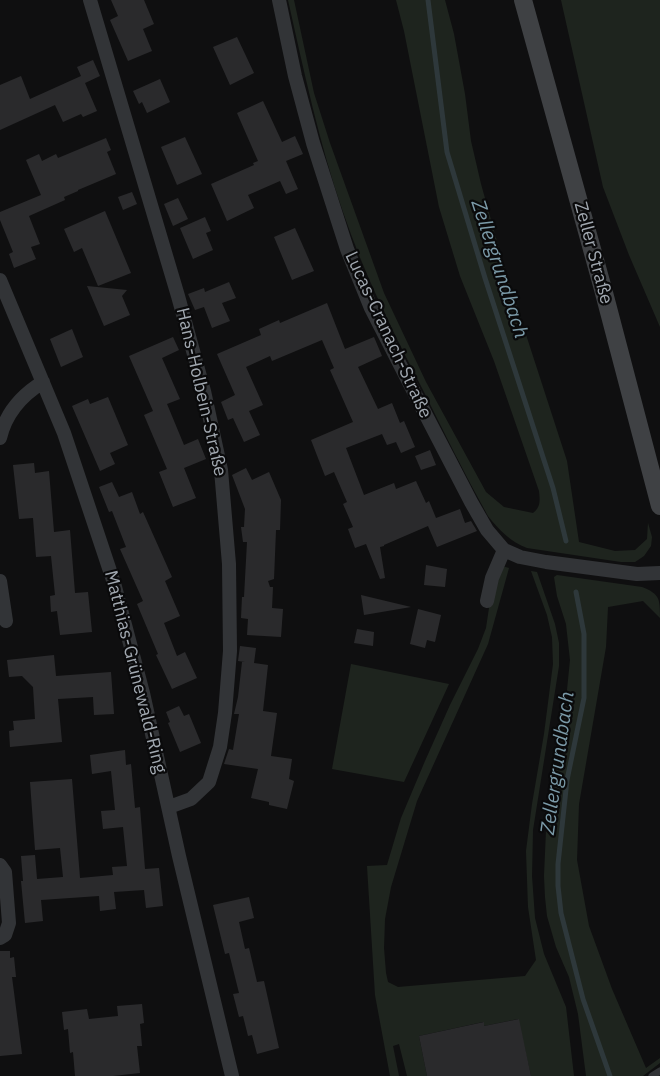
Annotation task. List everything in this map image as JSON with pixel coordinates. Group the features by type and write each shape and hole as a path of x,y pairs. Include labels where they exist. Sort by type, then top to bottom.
{"street":[{"name":"Hans-Holbein-Straße","path":"90,0 178,296 204,392 221,470 229,564 230,640 220,747 208,782 191,799 169,807"},
{"name":"Lucas-Cranach-Straße","path":"279,0 295,76 313,143 347,249 371,308 475,510 487,530 504,550"},
{"name":"Zeller Straße","path":"523,0 660,506"},
{"name":"Matthias-Grünewald-Ring","path":"0,280 64,433 114,583 232,1076"},
{"path":"0,438 12,408 29,391 43,382"},
{"path":"487,601 492,578 504,550 520,557 546,562 637,574 660,573"},
{"path":"0,581 6,621"},
{"path":"0,865 5,872 9,923 5,935 0,938"}],"lane":[{"path":"652,1076 660,1071"}],"shaded area":[{"path":"288,0 294,0 314,93 384,293 426,382 486,492 504,507 533,513 539,506 539,491 494,361 460,276 439,207 396,0 445,0 454,34 471,141 481,184 505,270 567,461 579,542 615,551 635,550 647,539 648,523 652,537 651,546 644,556 635,562 527,548 506,535 488,516 390,325 351,235 319,133"},
{"path":"561,0 660,0 660,327 603,187"},
{"path":"502,566 509,568 488,644 417,801 391,887 385,919 386,973 388,982 398,987 525,976 536,960 528,907 526,851 553,664 552,637 547,615 531,571 537,572 555,624 559,643 559,666 533,830 532,876 535,918 544,954 566,1007 574,1076 531,1076 518,1019 484,1026 483,1022 419,1036 427,1076 407,1076 399,1044 393,1046 399,1076 390,1076 375,995 367,866 387,865 401,818 425,761 478,649 486,628 492,588"},
{"path":"557,575 642,587 656,595 659,602 660,618 643,601 608,607 606,647 579,804 577,860 589,926 612,989 646,1068 660,1058 660,1063 643,1076 586,1076 578,1014 569,977 556,947 547,916 544,876 546,831 565,710 570,660 566,624 554,577"},
{"path":"351,664 449,684 404,782 332,769"}],"building":[{"path":"111,0 144,0 154,24 143,29 152,51 128,61 110,20 118,16"},
{"path":"237,37 254,73 230,85 213,47"},
{"path":"93,60 100,76 85,83 97,111 83,117 81,114 63,122 55,105 0,130 0,85 21,76 30,99 81,76 77,67"},
{"path":"160,79 170,102 147,113 142,102 139,104 133,91"},
{"path":"263,101 282,142 295,136 303,154 286,161 298,189 286,194 280,181 248,195 254,208 227,221 211,184 254,165 253,163 258,161 237,113"},
{"path":"185,137 202,174 177,185 161,147"},
{"path":"106,138 111,150 107,152 116,174 78,190 64,197 65,200 29,216 40,244 31,247 36,259 14,268 9,254 13,252 0,220 0,212 41,195 26,160 39,154 42,161 56,154 58,158"},
{"path":"132,192 137,204 123,210 118,197"},
{"path":"178,198 188,219 173,226 164,204"},
{"path":"105,211 131,273 98,286 82,248 74,252 64,229"},
{"path":"205,217 211,231 206,233 213,250 193,259 180,228"},
{"path":"295,228 314,271 292,280 274,237"},
{"path":"229,282 236,298 222,303 230,321 212,328 204,307 195,310 188,294 204,288 205,292"},
{"path":"87,286 127,290 122,296 130,315 104,326"},
{"path":"327,303 345,349 374,337 382,356 358,367 378,409 392,403 400,423 404,421 415,447 401,453 396,442 387,445 382,434 346,448 364,495 394,483 396,489 416,481 426,503 429,501 436,518 460,509 465,523 471,521 477,531 437,547 428,526 380,547 385,578 380,579 366,544 355,548 348,529 353,527 343,504 347,502 334,472 325,476 311,440 353,422 330,370 334,368 322,340 272,361 270,356 246,367 263,405 249,411 260,435 244,442 233,418 228,420 221,402 235,395 217,354 261,335 259,329 279,320 280,323"},
{"path":"72,329 83,357 61,367 50,339"},
{"path":"173,337 179,350 162,358 180,399 167,404 184,445 198,439 206,459 184,468 196,498 173,507 159,472 167,469 144,415 153,411 129,356"},
{"path":"108,397 128,445 110,453 115,464 100,471 72,406 88,399 90,404"},
{"path":"430,450 436,465 421,470 415,456"},
{"path":"34,463 35,473 49,471 54,532 70,530 75,593 88,592 92,632 60,635 57,611 51,612 50,596 55,595 51,556 36,557 33,518 19,519 13,465"},
{"path":"246,468 252,480 269,472 281,500 280,530 276,530 274,579 268,581 270,587 273,587 272,608 283,609 281,637 247,635 248,619 241,618 247,542 243,542 241,527 244,527 245,509 232,475"},
{"path":"112,482 119,497 132,492 140,514 143,512 172,577 165,581 180,616 164,623 177,656 185,652 197,678 172,689 156,655 158,654 137,604 143,601 120,549 126,547 112,511 109,512 99,487"},
{"path":"426,565 447,569 445,587 424,585"},
{"path":"361,595 411,607 364,615"},
{"path":"418,609 441,615 435,642 427,640 425,648 410,644"},
{"path":"357,629 374,632 373,646 354,643"},
{"path":"240,646 256,648 254,663 268,665 263,711 277,713 271,756 292,759 289,779 294,781 287,809 251,798 258,769 224,764 229,749 233,750 239,714 234,714 242,662 245,662 238,661"},
{"path":"54,655 56,676 111,672 114,714 94,715 93,697 58,699 62,742 10,747 9,731 14,730 13,721 35,719 33,687 22,676 9,677 7,660"},
{"path":"179,706 184,716 189,714 201,743 180,752 166,712"},
{"path":"125,750 126,765 131,764 135,808 140,807 145,869 159,868 163,906 146,908 144,890 114,892 116,909 100,911 99,896 41,900 43,921 25,923 21,856 35,855 37,879 63,877 60,848 35,850 30,782 72,779 80,878 113,875 112,867 127,866 123,827 103,829 101,811 115,810 111,771 92,774 90,755"},
{"path":"249,897 254,918 239,922 245,949 249,948 257,982 264,981 279,1048 257,1054 252,1035 248,1036 243,1016 239,1017 233,994 239,993 229,953 225,954 213,905"},
{"path":"0,951 10,951 10,958 14,957 16,977 12,977 22,1054 0,1056"},
{"path":"142,1004 144,1023 140,1024 142,1046 137,1046 140,1073 75,1076 73,1052 70,1053 68,1029 64,1030 62,1012 87,1009 89,1019 118,1016 117,1006"},
{"path":"519,1019 531,1076 427,1076 419,1036 484,1022 484,1026"}],"waterway":[{"name":"Zellergrundbach","path":"428,0 447,152 553,488 566,541"},
{"name":"Zellergrundbach","path":"576,592 584,634 584,698 567,780 558,864 558,886 561,913 583,999 610,1076"}]}
